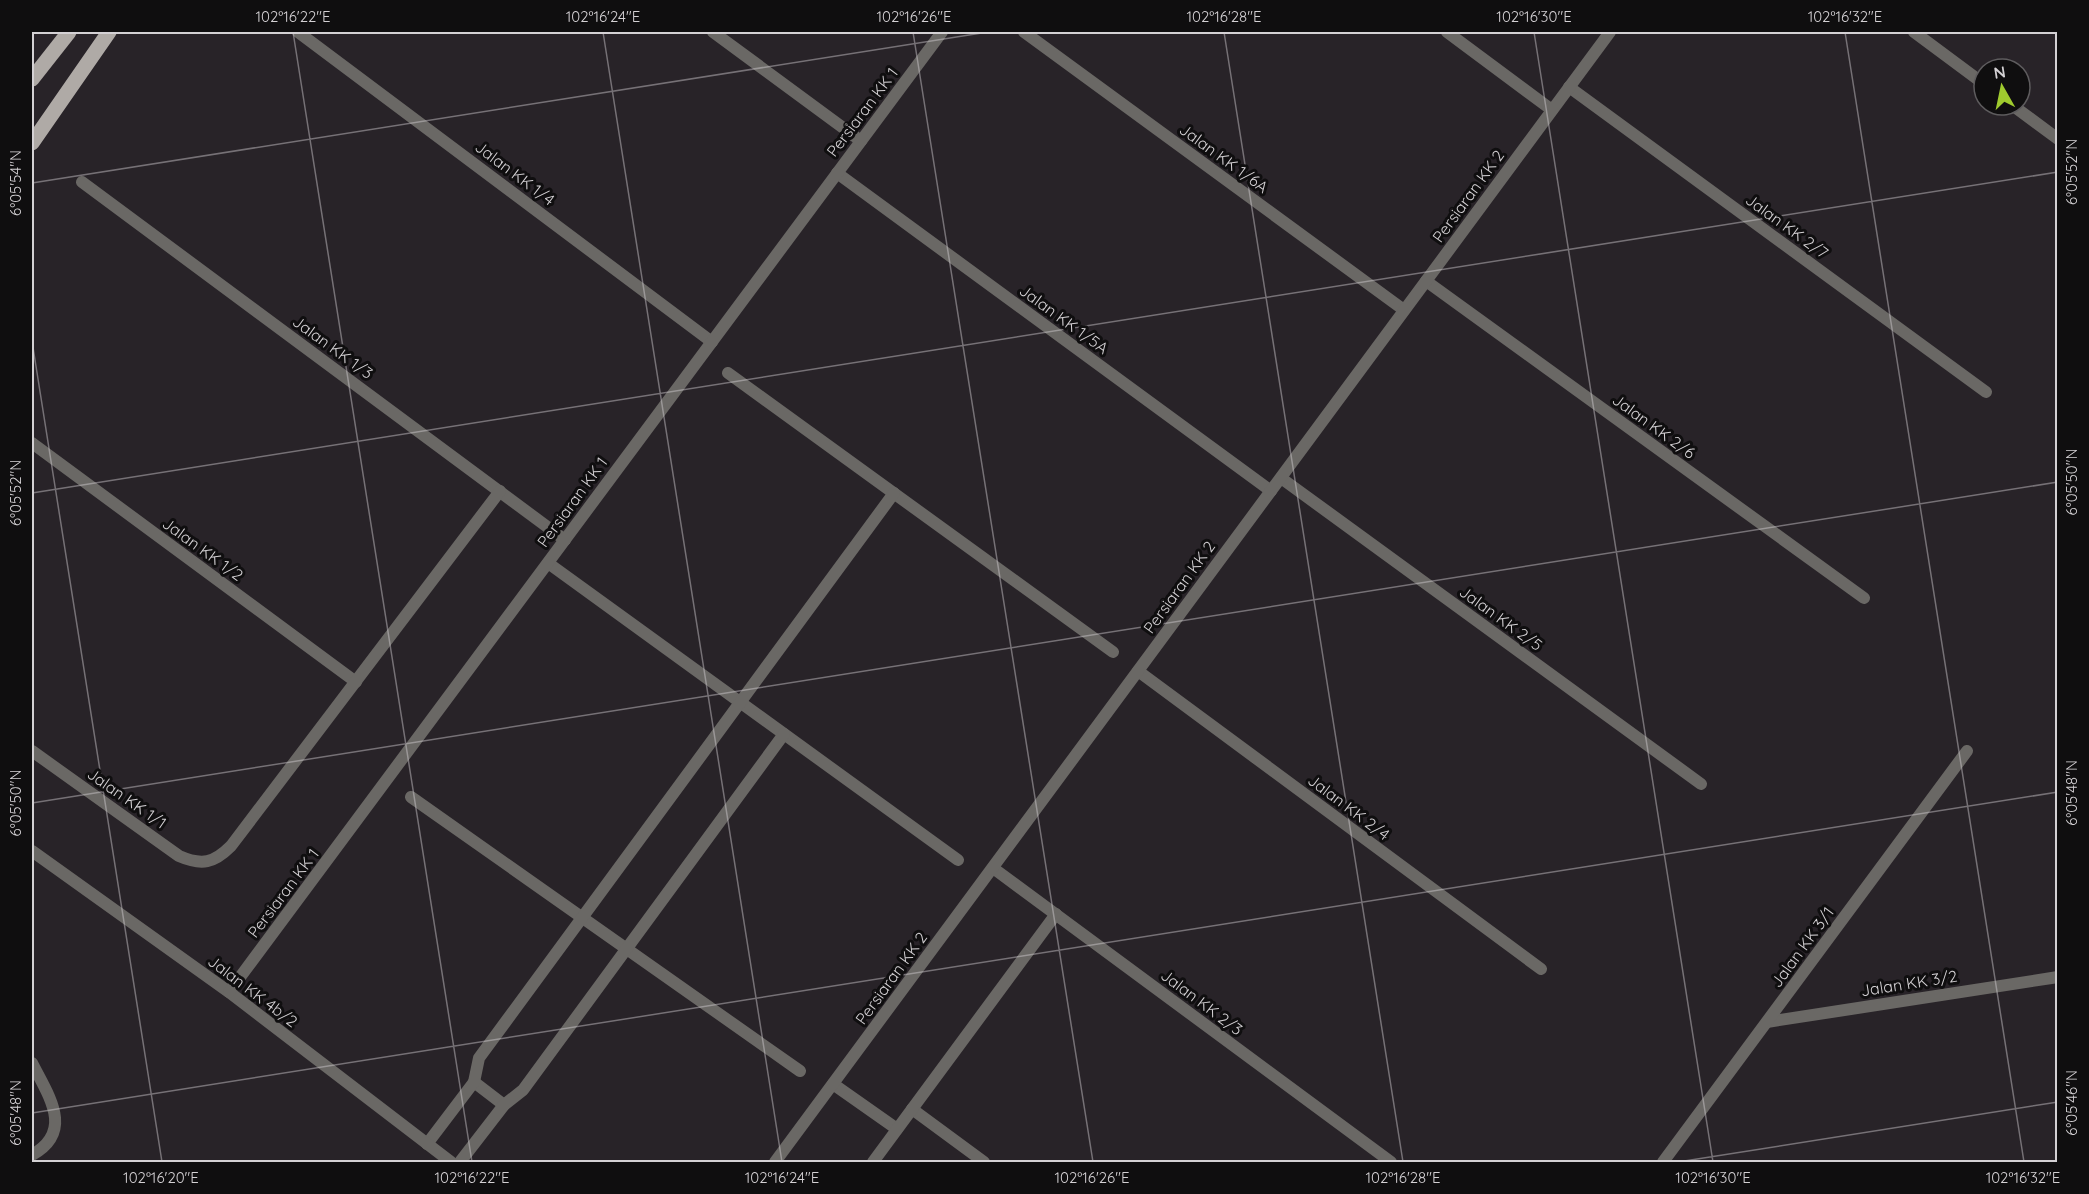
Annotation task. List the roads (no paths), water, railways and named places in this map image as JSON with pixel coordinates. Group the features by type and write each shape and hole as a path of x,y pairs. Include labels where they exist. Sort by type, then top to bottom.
{"main road":[{"path":"32,80 69,32"},
{"path":"32,143 109,32"}],"street":[{"name":"Jalan KK 1/4","path":"298,32 712,342"},
{"path":"713,32 861,141"},
{"name":"Persiaran KK 1","path":"229,992 942,32"},
{"name":"Jalan KK 1/6A","path":"1024,32 1404,310"},
{"path":"1447,32 1552,110"},
{"name":"Persiaran KK 2","path":"775,1162 1610,32"},
{"path":"1914,32 1972,75"},
{"name":"Jalan KK 2/7","path":"1569,87 1986,392"},
{"path":"2028,117 2058,139"},
{"name":"Jalan KK 1/5A","path":"837,173 1271,491"},
{"name":"Jalan KK 1/3","path":"82,182 565,540"},
{"name":"Jalan KK 2/6","path":"1426,281 1864,598"},
{"path":"728,373 1113,652"},
{"name":"Jalan KK 1/2","path":"32,443 356,682"},
{"name":"Jalan KK 2/5","path":"1281,478 1701,784"},
{"path":"356,682 500,491"},
{"path":"427,1144 474,1082 479,1058 894,493"},
{"path":"548,563 958,860"},
{"name":"Jalan KK 2/4","path":"1138,671 1541,969"},
{"name":"Jalan KK 1/1","path":"32,751 179,856 192,862 208,862 222,855 231,846 356,682"},
{"path":"460,1162 504,1105 523,1090 784,734"},
{"name":"Jalan KK 3/1","path":"1663,1162 1967,751"},
{"path":"411,797 800,1071"},
{"name":"Jalan KK 4b/2","path":"32,851 229,992 452,1162"},
{"name":"Jalan KK 2/3","path":"993,868 1391,1162"},
{"path":"873,1162 1056,914"},
{"name":"Jalan KK 3/2","path":"1767,1022 2058,977"},
{"path":"32,1063 54,1108 57,1121 52,1136 39,1151 32,1155"},
{"path":"474,1082 504,1105"},
{"path":"833,1084 897,1129"},
{"path":"912,1109 984,1162"}]}
